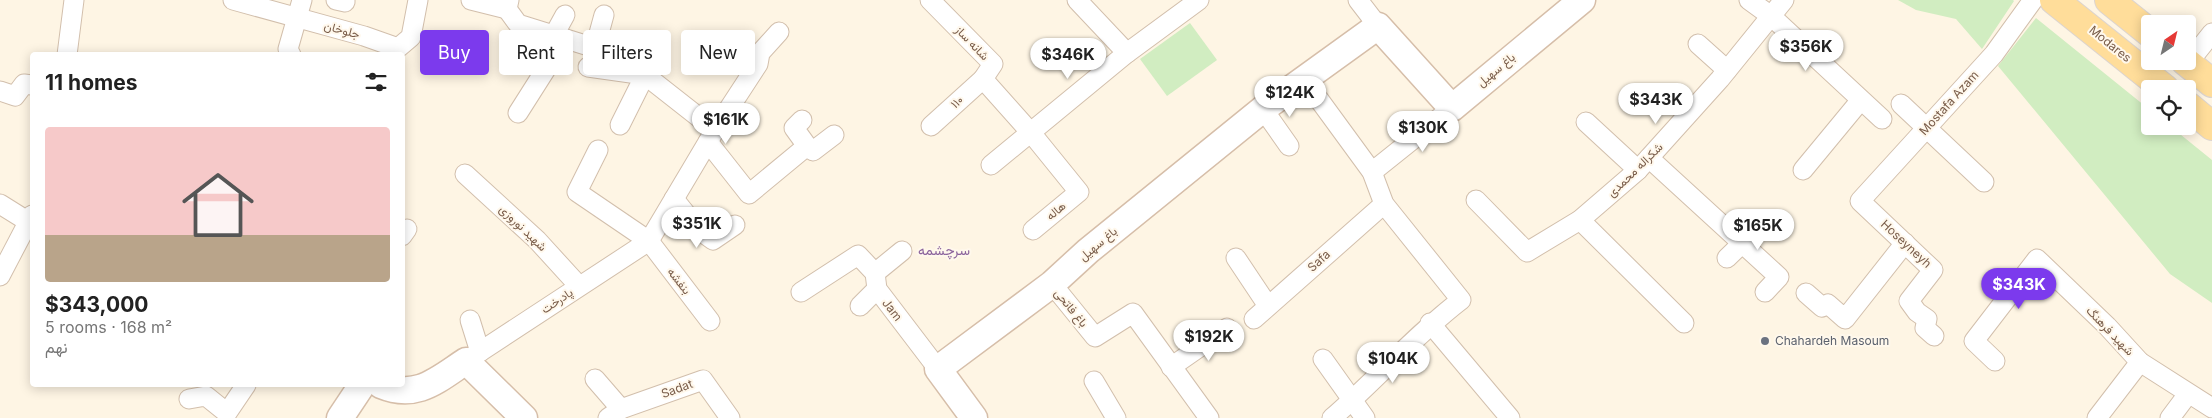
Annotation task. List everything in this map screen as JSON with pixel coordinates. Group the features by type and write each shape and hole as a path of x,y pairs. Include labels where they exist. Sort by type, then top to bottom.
{"main road":[{"name":"Modares","path":"2054,0 2154,80"},
{"path":"2109,0 2141,26"},
{"path":"2196,70 2212,83"},
{"path":"2196,113 2212,126"}],"street":[{"path":"67,52 74,0"},
{"name":"جلوخان","path":"233,0 299,9 398,48 411,37 418,0"},
{"path":"336,0 345,2 345,0"},
{"path":"471,0 508,5 518,24 537,30"},
{"name":"شانه ساز","path":"930,0 993,64 983,78 1032,134"},
{"path":"1077,0 1127,53"},
{"path":"992,165 1032,134 1127,53 1199,0"},
{"path":"1358,0 1378,26 1452,108 1372,172"},
{"path":"1749,0 1771,16 1860,101 1882,119"},
{"name":"شکراله محمدی","path":"1476,200 1527,252 1580,220 1644,164 1727,70 1784,0"},
{"name":"Mostafa Azam","path":"1860,201 1994,54 2034,0"},
{"name":"باغ سهیل","path":"1452,108 1573,3"},
{"path":"290,52 288,49 299,9"},
{"path":"562,30 565,15"},
{"path":"573,41 595,48 604,15"},
{"name":"باغ سهیل","path":"938,369 1052,284 1088,251 1263,109 1378,26"},
{"path":"649,241 711,136 758,64 760,53 779,32"},
{"path":"2196,52 2212,33"},
{"path":"1698,44 1727,70"},
{"path":"518,113 539,75"},
{"path":"620,125 645,75 711,136 749,194 807,146"},
{"name":"۱۱۰","path":"931,126 983,78"},
{"path":"1304,79 1372,172 1384,204 1461,300 1430,323 1352,401 1332,418"},
{"path":"0,91 15,96 24,84 30,85"},
{"path":"1803,170 1860,101"},
{"path":"1901,104 1984,182"},
{"path":"1263,109 1289,146"},
{"path":"802,120 794,128 813,151 834,135"},
{"path":"1586,122 1644,164 1742,244 1779,277 1765,292"},
{"name":"هاله","path":"1032,134 1079,192 1033,230"},
{"name":"بنفشه","path":"598,150 577,192 649,241 710,321"},
{"name":"شهید نوروزی","path":"465,174 538,240 579,286"},
{"path":"674,199 699,230 713,240 735,225"},
{"name":"Hoseyneyh","path":"1860,201 1933,270 1909,301 1917,312 1927,319 1925,328 1934,336"},
{"path":"0,204 30,220"},
{"name":"Safa","path":"1254,319 1384,204"},
{"path":"1580,220 1684,323"},
{"path":"1727,258 1766,220"},
{"path":"0,276 30,223"},
{"name":"پادرخت","path":"473,357 649,241"},
{"path":"1806,293 1822,307 1828,304 1845,319 1905,243"},
{"path":"860,306 876,281 902,252"},
{"name":"Jam","path":"801,292 858,255 938,369"},
{"path":"1236,258 1268,306"},
{"name":"شهید فرهنگ","path":"1995,361 1974,341 2037,259 2107,326 2140,362 2212,408"},
{"name":"باغ فاتحی","path":"1052,284 1095,337 1133,313 1209,418"},
{"path":"470,320 473,357 524,418"},
{"path":"1430,323 1510,418"},
{"path":"1171,367 1227,328"},
{"path":"391,387 410,391 428,386 473,357"},
{"path":"1323,359 1365,418"},
{"name":"شهید فرهنگ","path":"2097,418 2140,362"},
{"path":"938,369 974,418"},
{"path":"595,379 614,414"},
{"name":"Sadat","path":"614,414 703,380 730,418"},
{"path":"1094,381 1116,418"},
{"path":"190,399 206,396 227,413 245,387"},
{"path":"340,418 361,387"},
{"path":"2170,418 2188,394"}],"green space":[{"path":"1898,0 2014,1 1982,49 1956,19 1916,10"},
{"path":"2036,18 2141,103 2141,135 2181,135 2212,160 2212,303 2170,274 1998,66"},
{"path":"1190,23 1217,60 1167,96 1140,59"}],"place":[{"name":"Chahardeh Masoum","path":"1765,341"}],"district":[{"name":"سرچشمه","path":"944,250"}]}
